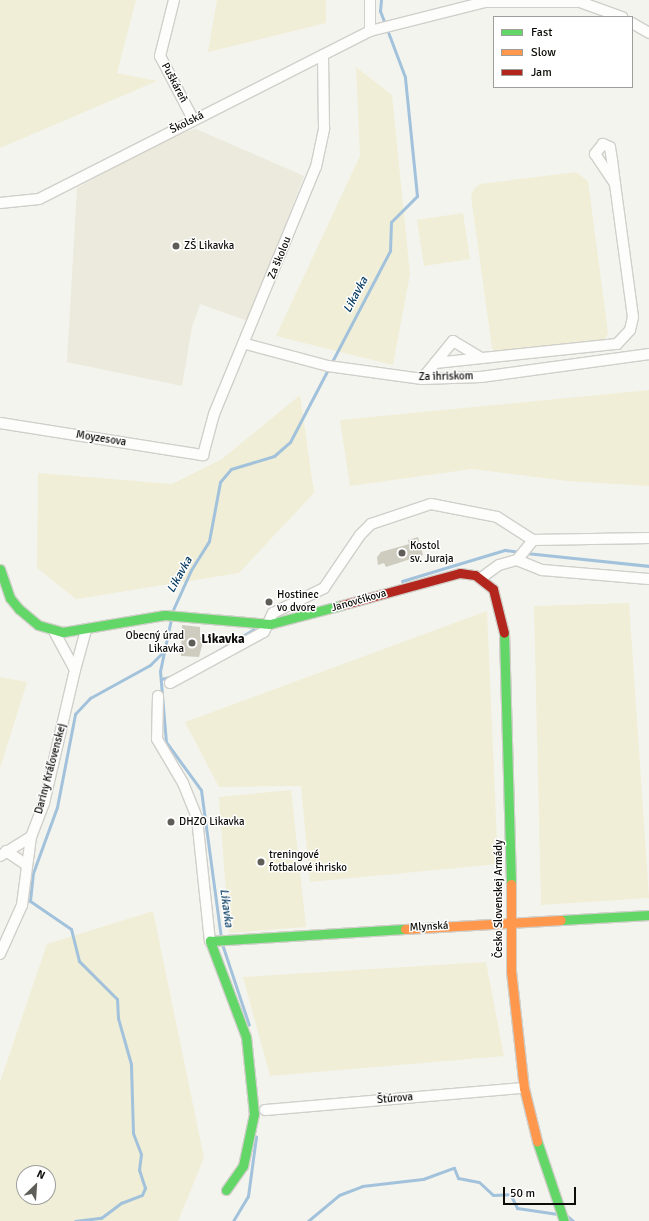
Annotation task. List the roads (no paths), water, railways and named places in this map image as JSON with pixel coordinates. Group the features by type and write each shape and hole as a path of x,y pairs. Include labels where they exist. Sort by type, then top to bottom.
{"street":[{"name":"Puškáreň","path":"174,0 160,56 193,119"},
{"path":"370,0 370,31"},
{"name":"Školská","path":"0,203 39,199 193,119 370,31 485,2 580,2 619,16"},
{"path":"633,24 649,33"},
{"name":"Za školou","path":"203,455 214,414 246,344 323,143 323,55"},
{"path":"435,363 618,344 630,330 633,317 615,184"},
{"path":"422,379 453,341 481,358"},
{"name":"Za ihriskom","path":"246,344 328,366 422,379 481,377 649,354"},
{"name":"Moyzesova","path":"0,423 203,455"},
{"path":"170,683 264,632 270,624 272,613 324,588 360,535 371,524 431,504 497,517 533,540 649,538"},
{"path":"481,578 499,565 516,560 533,540"},
{"path":"516,560 542,570 649,579"},
{"path":"0,569 10,598 19,609 38,625 54,631 76,670"},
{"name":"Janovčíkova","path":"54,631 86,630 164,615 182,615 270,624 460,573 481,578"},
{"name":"Česko Slovenskej Armády","path":"481,578 494,589 504,622 511,813 511,971 524,1088 541,1159 564,1221"},
{"path":"76,670 86,630"},
{"name":"Dariny Kráľovenskej","path":"0,954 22,905 31,837 44,803 76,670"},
{"path":"158,696 157,739 183,783 197,818 213,941 246,1037 254,1114 243,1166 226,1190"},
{"path":"3,854 31,837"},
{"path":"3,854 27,865"},
{"name":"Mlynská","path":"213,941 649,915"},
{"name":"Štúrova","path":"265,1110 524,1088"}],"waterway":[{"name":"Likavka","path":"172,612 191,570 209,541 220,482 231,469 274,456 290,442 390,251 391,222 417,196 405,77 380,11 381,0"},
{"path":"402,581 505,550 520,552"},
{"path":"526,553 649,566"},
{"name":"Likavka","path":"171,619 160,671 166,742 201,790 221,937"},
{"path":"204,659 256,628"},
{"path":"75,1221 101,1218 121,1203 142,1195 145,1188 139,1170 141,1154 133,1133 131,1064 118,1018 117,999 79,961 71,929 30,901 33,873 57,807 75,714 90,698 150,665 162,653"},
{"path":"161,679 173,676"},
{"name":"Likavka","path":"222,944 249,1025"},
{"name":"Likavka","path":"233,1221 248,1196 256,1137"},
{"path":"308,1221 339,1195 362,1186 423,1179 454,1168 458,1178 479,1182 493,1195 510,1194 517,1208 558,1214"},
{"path":"567,1216 573,1221"}],"place":[{"name":"ZŠ Likavka","path":"176,246"},
{"name":"Kostol sv. Juraja","path":"402,553"},
{"name":"Hostinec vo dvore","path":"269,602"},
{"name":"Obecný úrad Likavka","path":"192,643"},
{"name":"DHZO Likavka","path":"171,822"},
{"name":"treningové fotbalové ihrisko","path":"261,862"}],"district":[{"name":"Likavka","path":"223,639"}]}
